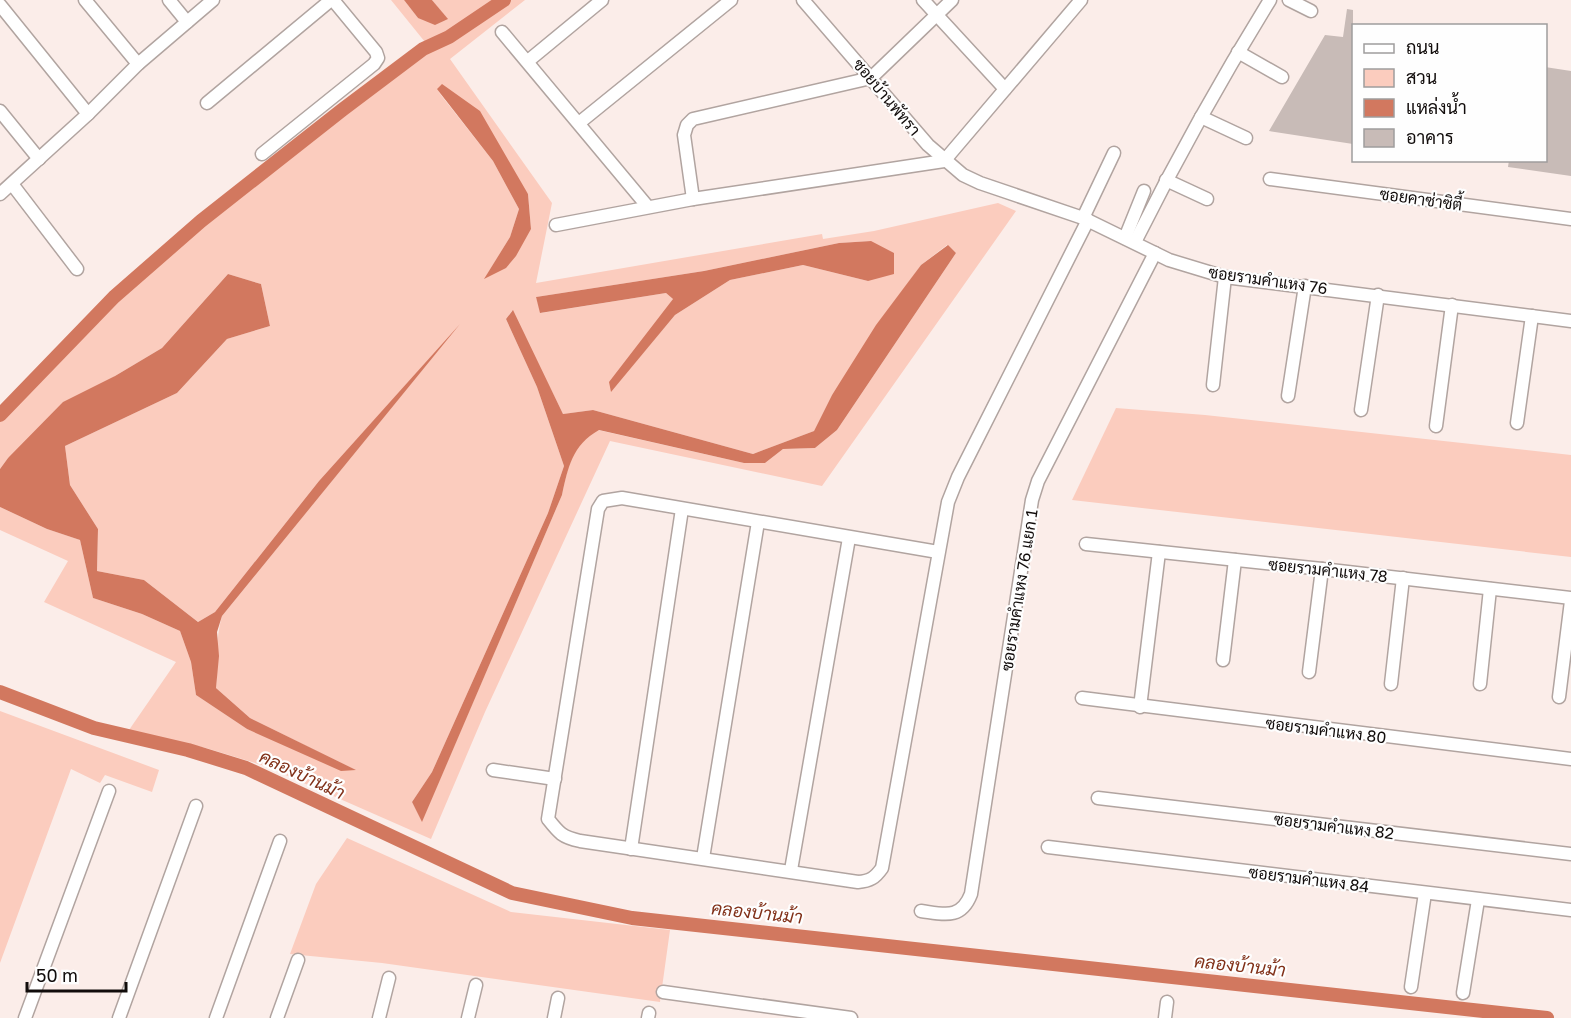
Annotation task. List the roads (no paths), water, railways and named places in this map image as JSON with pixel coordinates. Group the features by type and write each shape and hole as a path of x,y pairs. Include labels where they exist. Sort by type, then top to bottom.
{"street":[{"path":"85,0 138,64"},
{"path":"169,0 187,22"},
{"path":"0,194 88,114 138,64 213,0"},
{"path":"207,103 332,0 376,51 378,58 374,64 262,154"},
{"path":"528,61 602,0"},
{"path":"579,123 731,0"},
{"name":"ซอยบ้านพัทรา","path":"803,0 928,145 963,175 980,183"},
{"path":"923,0 1005,89"},
{"path":"693,199 684,135 693,118 871,78 952,0"},
{"path":"556,225 693,199 944,161 1080,0"},
{"path":"1130,240 1270,0"},
{"path":"1289,0 1311,11"},
{"path":"0,5 88,114"},
{"path":"502,32 648,207"},
{"path":"1238,52 1282,77"},
{"path":"0,111 39,159"},
{"path":"1202,117 1246,138"},
{"path":"938,552 614,498 603,501 598,510 548,819 560,834 579,841 791,870 858,882 867,881 876,876 882,868 948,502 958,477 1086,219 1114,153"},
{"name":"ซอยคาซ่าซิตี้","path":"1270,179 1571,219"},
{"path":"1166,180 1207,199"},
{"name":"ซอยรามคำแหง 76","path":"980,183 1086,219 1178,263 1226,277 1571,321"},
{"path":"12,184 78,269"},
{"path":"1130,240 1144,191"},
{"name":"ซอยรามคำแหง 76 แยก 1","path":"921,911 955,913 967,906 971,894 1032,500 1038,482 1155,252"},
{"path":"1213,385 1226,277"},
{"path":"1288,396 1305,286"},
{"path":"1361,410 1378,296"},
{"path":"1436,426 1452,305"},
{"path":"1517,423 1532,316"},
{"path":"631,849 682,509"},
{"path":"703,858 758,522"},
{"path":"791,870 849,538"},
{"name":"ซอยรามคำแหง 78","path":"1086,544 1403,578 1571,599"},
{"path":"1140,707 1159,552"},
{"path":"1222,660 1235,560"},
{"path":"1309,672 1322,569"},
{"path":"1391,684 1403,578"},
{"path":"1480,684 1490,589"},
{"path":"1559,698 1571,599"},
{"name":"ซอยรามคำแหง 80","path":"1082,699 1571,759"},
{"path":"493,770 555,779"},
{"path":"25,1018 109,791"},
{"name":"ซอยรามคำแหง 82","path":"1098,798 1571,854"},
{"path":"119,1018 196,806"},
{"path":"216,1018 280,841"},
{"name":"ซอยรามคำแหง 84","path":"1048,847 1571,910"},
{"path":"1412,987 1425,894"},
{"path":"1463,993 1478,900"},
{"path":"277,1018 298,960"},
{"path":"379,1018 389,978"},
{"path":"468,1018 476,985"},
{"path":"663,993 850,1018"},
{"path":"554,1018 558,998"},
{"path":"1165,1018 1167,1002"}],"water":[{"path":"404,0 432,0 448,19 435,25 418,18"},
{"path":"442,84 480,111 528,194 531,229 516,256 506,268 484,279 510,237 519,209 493,161 437,89"},
{"path":"871,241 894,253 894,274 868,281 803,265 730,280 675,315 611,392 609,382 673,299 666,293 540,313 536,297 704,271 839,243"},
{"path":"948,245 956,253 837,430 815,448 783,449 765,463 744,463 599,430 583,443 573,458 562,495 422,822 412,802 432,772 548,513 564,466 537,387 506,319 513,310 563,414 593,410 753,454 814,431 832,395 876,325 921,265"},
{"path":"228,274 261,284 270,326 227,339 177,393 65,446 70,485 98,529 97,571 144,580 198,622 215,612 319,481 460,324 222,616 217,632 219,656 216,688 250,718 356,770 341,771 247,729 196,695 191,662 180,631 142,614 93,598 80,540 47,529 0,507 0,469 8,458 63,402 115,376 162,348"}],"waterway":[{"path":"0,415 114,297 201,221 423,49 449,37 504,0"},
{"name":"คลองบ้านม้า","path":"0,692 94,728 188,750 246,768 512,893 632,918 1547,1018"}]}
